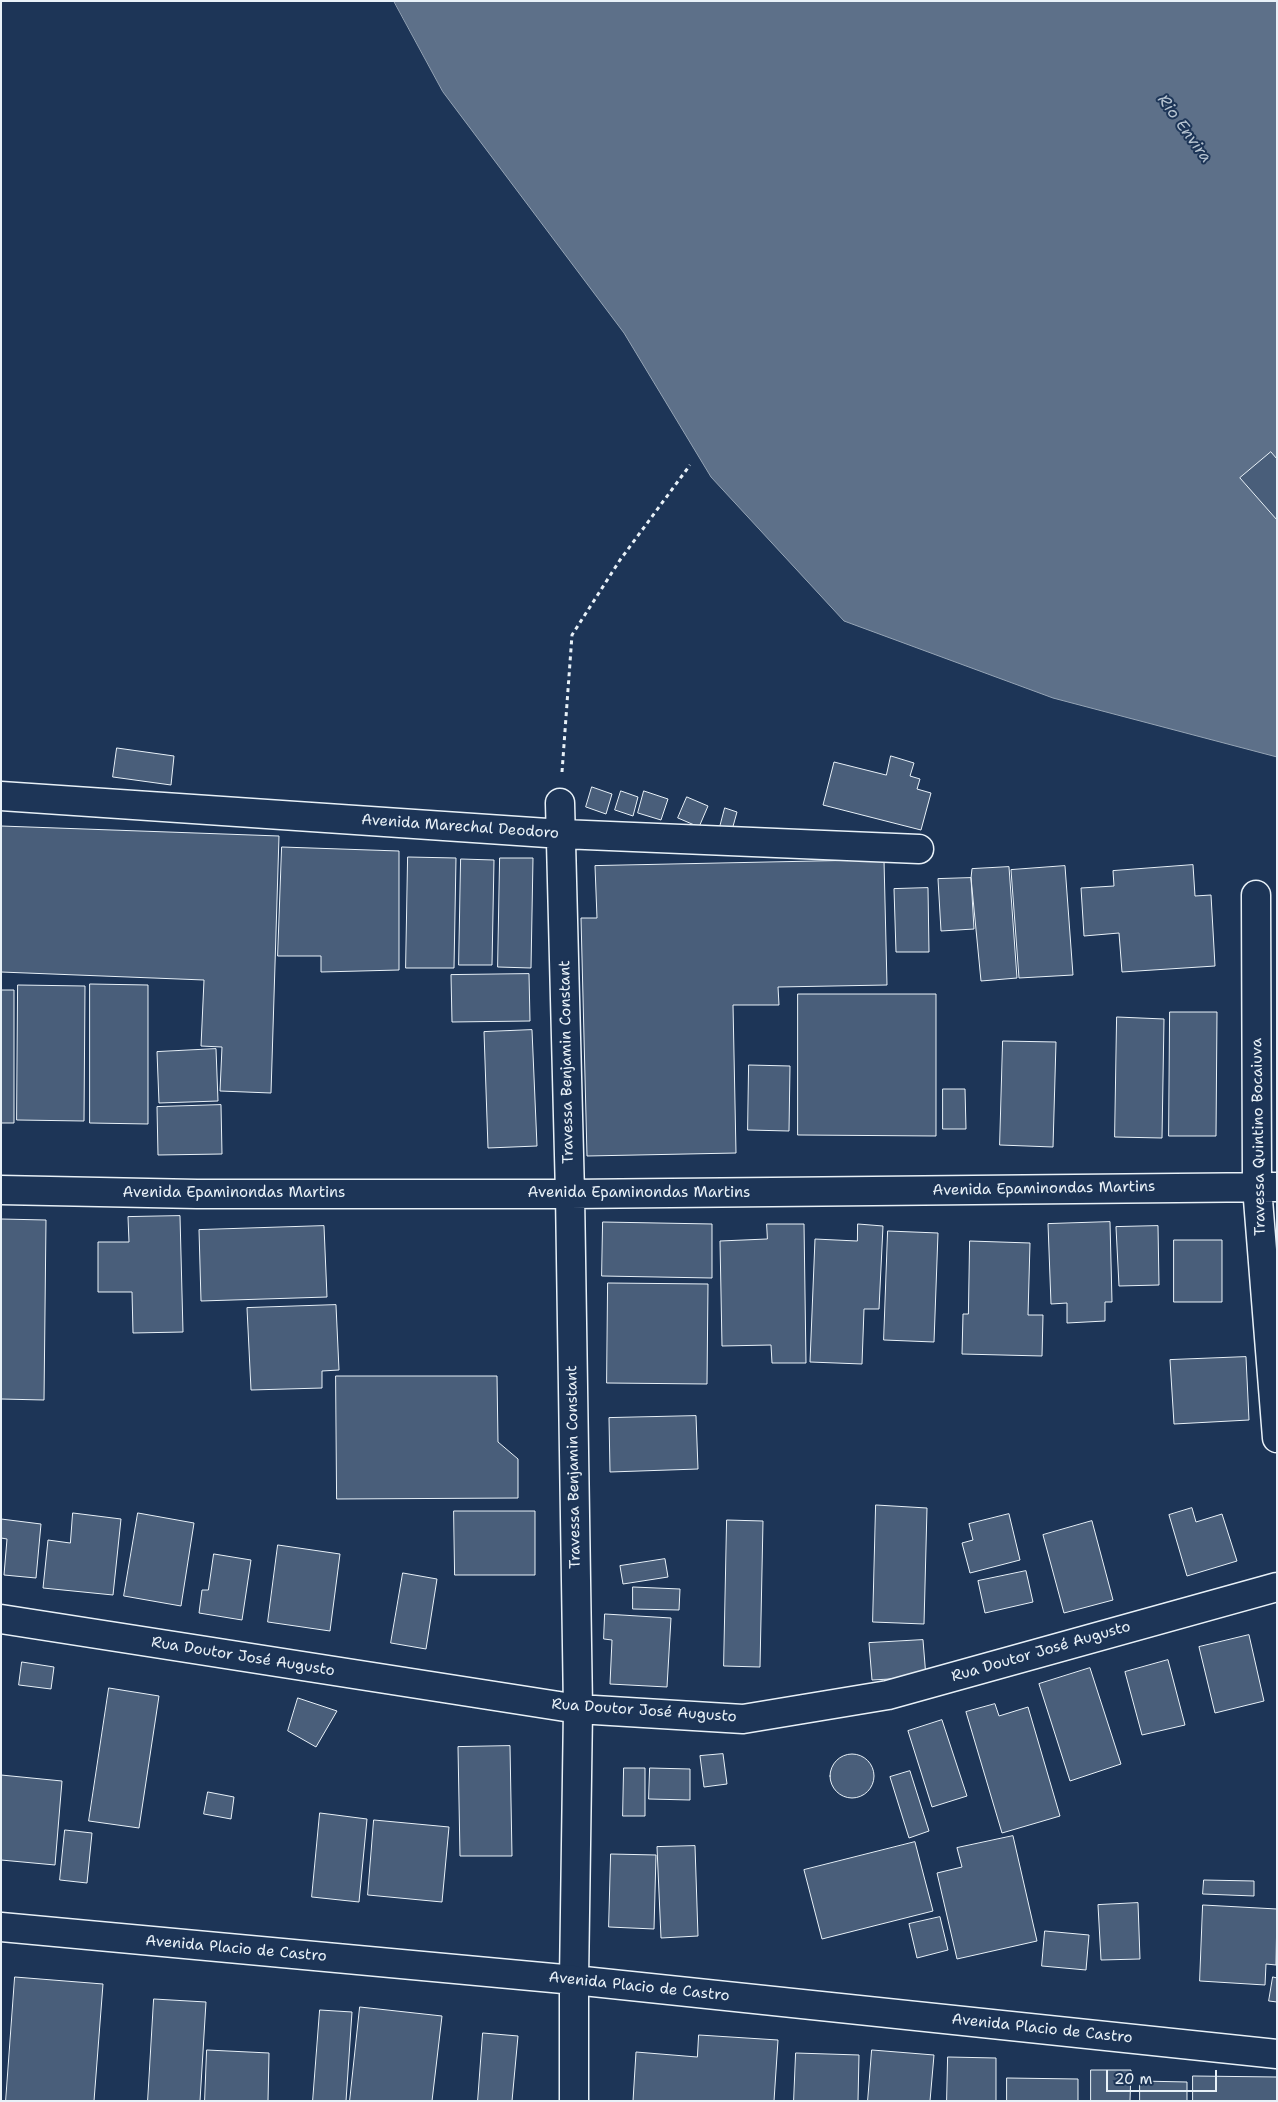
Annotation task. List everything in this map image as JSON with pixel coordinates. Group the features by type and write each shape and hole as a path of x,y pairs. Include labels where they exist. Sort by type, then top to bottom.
{"street":[{"name":"Avenida Marechal Deodoro","path":"1,796 562,834 918,850"},
{"name":"Travessa Benjamin Constant","path":"560,803 570,1194 578,1709 574,2101"},
{"name":"Travessa Quintino Bocaiuva","path":"1256,895 1277,1438"},
{"name":"Avenida Epaminondas Martins","path":"1,1190 197,1194 570,1194 1267,1187"},
{"name":"Rua Doutor José Augusto","path":"1,1619 578,1709 742,1719 888,1695 1277,1587"},
{"name":"Avenida Placio de Castro","path":"1,1927 574,1980 1277,2054"}],"path":[{"path":"560,803 572,635 620,560 690,465"}],"water":[{"name":"Rio Envira","path":"394,1 1277,1 1277,757 1053,698 844,621 711,477 624,333 443,92"}],"building":[{"path":"1271,452 1277,459 1277,520 1240,478"},
{"path":"117,748 174,756 171,785 113,777"},
{"path":"891,756 914,763 910,776 920,779 917,789 931,793 921,830 823,805 834,762 886,775"},
{"path":"592,787 612,794 606,814 586,807"},
{"path":"621,791 638,797 633,816 615,810"},
{"path":"644,791 668,799 661,820 638,813"},
{"path":"687,797 708,806 699,827 678,818"},
{"path":"725,808 737,812 732,830 720,827"},
{"path":"1,826 279,836 271,1093 220,1091 222,1047 201,1046 204,980 1,972"},
{"path":"282,847 399,851 399,970 321,972 321,956 278,956"},
{"path":"408,857 456,858 454,968 406,968"},
{"path":"500,858 533,858 531,968 498,967"},
{"path":"461,859 494,860 492,965 459,965"},
{"path":"884,860 887,985 778,987 779,1005 733,1005 736,1153 587,1156 581,918 597,918 595,866"},
{"path":"1193,865 1195,896 1211,895 1215,966 1122,972 1119,933 1084,936 1081,888 1114,886 1113,871"},
{"path":"1065,866 1073,975 1019,978 1011,870"},
{"path":"1009,867 1017,978 981,981 971,878 972,869"},
{"path":"971,878 974,929 941,931 938,879"},
{"path":"928,888 929,952 896,952 894,889"},
{"path":"529,974 530,1021 452,1022 451,975"},
{"path":"90,984 148,985 148,1124 90,1123"},
{"path":"18,985 85,986 84,1121 17,1120"},
{"path":"1,990 14,990 14,1123 1,1123"},
{"path":"798,994 936,994 936,1136 798,1135"},
{"path":"1170,1012 1217,1012 1216,1136 1169,1136"},
{"path":"1117,1017 1164,1019 1162,1138 1115,1137"},
{"path":"532,1030 537,1146 488,1148 484,1032"},
{"path":"1003,1041 1056,1042 1053,1147 1000,1145"},
{"path":"216,1049 218,1101 159,1103 157,1052"},
{"path":"749,1065 790,1066 789,1131 748,1130"},
{"path":"943,1089 965,1089 966,1129 943,1129"},
{"path":"221,1105 222,1154 158,1155 157,1107"},
{"path":"180,1216 183,1332 133,1333 132,1292 98,1292 98,1242 129,1242 128,1217"},
{"path":"1,1219 46,1220 44,1400 1,1399"},
{"path":"603,1222 712,1224 712,1278 602,1276"},
{"path":"1110,1222 1112,1302 1105,1302 1105,1321 1067,1323 1067,1303 1051,1304 1048,1224"},
{"path":"767,1224 804,1224 806,1363 772,1363 771,1345 722,1346 720,1241 767,1239"},
{"path":"858,1224 883,1226 879,1309 864,1309 862,1364 810,1362 815,1239 857,1241"},
{"path":"324,1226 327,1297 201,1301 199,1230"},
{"path":"1158,1226 1159,1285 1119,1286 1116,1227"},
{"path":"888,1231 938,1233 934,1342 884,1340"},
{"path":"1174,1240 1222,1240 1222,1302 1174,1302"},
{"path":"970,1241 1030,1243 1028,1315 1043,1315 1042,1356 962,1354 963,1314 968,1314"},
{"path":"608,1283 708,1284 707,1384 607,1383"},
{"path":"336,1305 339,1370 322,1371 322,1388 251,1390 247,1308"},
{"path":"1246,1357 1249,1420 1174,1424 1170,1360"},
{"path":"336,1376 497,1376 498,1442 518,1459 518,1498 337,1499"},
{"path":"696,1416 698,1469 610,1472 609,1418"},
{"path":"876,1505 927,1508 924,1624 873,1622"},
{"path":"1192,1508 1196,1522 1222,1514 1237,1561 1187,1576 1169,1515"},
{"path":"454,1511 535,1511 535,1575 455,1575"},
{"path":"73,1513 121,1519 113,1595 43,1588 48,1540 70,1543"},
{"path":"138,1513 194,1523 181,1606 124,1596"},
{"path":"1009,1514 1020,1560 970,1573 962,1543 973,1540 969,1524"},
{"path":"1,1519 41,1524 36,1578 4,1575 7,1539 1,1538"},
{"path":"727,1520 763,1521 760,1667 724,1666"},
{"path":"1092,1521 1113,1600 1064,1613 1043,1535"},
{"path":"278,1545 340,1554 330,1631 268,1622"},
{"path":"214,1554 251,1560 242,1620 199,1613 202,1590 208,1590"},
{"path":"665,1559 668,1577 623,1584 620,1566"},
{"path":"1026,1571 1033,1602 985,1613 978,1581"},
{"path":"403,1573 437,1579 426,1649 391,1643"},
{"path":"633,1587 680,1589 679,1610 633,1609"},
{"path":"605,1614 671,1618 667,1687 610,1684 612,1640 604,1639"},
{"path":"1249,1635 1264,1701 1215,1713 1199,1647"},
{"path":"923,1640 926,1677 872,1680 869,1643"},
{"path":"1168,1660 1185,1725 1142,1735 1125,1672"},
{"path":"22,1662 54,1667 51,1689 19,1685"},
{"path":"1090,1668 1121,1764 1070,1781 1039,1684"},
{"path":"109,1688 159,1696 139,1828 89,1821"},
{"path":"298,1698 337,1711 316,1747 288,1731"},
{"path":"995,1704 999,1716 1028,1707 1060,1816 1002,1833 966,1712"},
{"path":"942,1720 967,1796 932,1807 908,1731"},
{"path":"510,1746 512,1856 460,1856 458,1747"},
{"path":"723,1754 727,1784 704,1787 700,1756"},
{"path":"852,1754 864,1758 870,1764 874,1776 870,1788 864,1794 852,1798 840,1794 834,1788 830,1776 834,1764 840,1758"},
{"path":"624,1768 645,1768 645,1816 623,1816"},
{"path":"650,1768 690,1769 690,1800 649,1799"},
{"path":"910,1771 929,1831 909,1838 890,1777"},
{"path":"1,1775 62,1781 55,1865 1,1860"},
{"path":"208,1792 234,1797 231,1819 204,1814"},
{"path":"320,1813 367,1819 359,1902 312,1897"},
{"path":"374,1820 449,1827 442,1902 368,1895"},
{"path":"65,1830 92,1833 87,1883 60,1880"},
{"path":"1013,1836 1037,1941 957,1959 937,1873 962,1867 957,1848"},
{"path":"915,1842 933,1911 822,1939 804,1870"},
{"path":"695,1846 698,1936 661,1938 657,1847"},
{"path":"611,1854 656,1855 654,1929 609,1927"},
{"path":"1204,1880 1254,1881 1254,1896 1203,1894"},
{"path":"1138,1903 1140,1959 1101,1960 1098,1905"},
{"path":"1203,1905 1277,1909 1276,1965 1266,1964 1265,1985 1200,1981"},
{"path":"940,1917 948,1950 917,1958 909,1924"},
{"path":"1045,1931 1089,1935 1086,1970 1042,1966"},
{"path":"15,1977 103,1984 94,2101 6,2101"},
{"path":"1273,1977 1277,1978 1277,2002 1269,2001"},
{"path":"154,1999 206,2002 200,2101 148,2101"},
{"path":"360,2007 442,2016 432,2101 350,2101"},
{"path":"320,2010 352,2012 346,2101 313,2101"},
{"path":"483,2033 518,2036 512,2101 478,2101"},
{"path":"699,2035 778,2040 774,2101 633,2101 636,2052 697,2057"},
{"path":"207,2050 269,2053 268,2101 205,2101"},
{"path":"872,2050 934,2055 930,2101 868,2101"},
{"path":"796,2053 859,2055 858,2101 794,2101"},
{"path":"948,2057 996,2058 996,2101 947,2101"},
{"path":"1091,2070 1131,2070 1130,2101 1091,2101"},
{"path":"1193,2076 1277,2077 1277,2101 1193,2101"},
{"path":"1007,2078 1078,2079 1078,2101 1007,2101"},
{"path":"1140,2081 1187,2082 1187,2101 1140,2101"}]}
